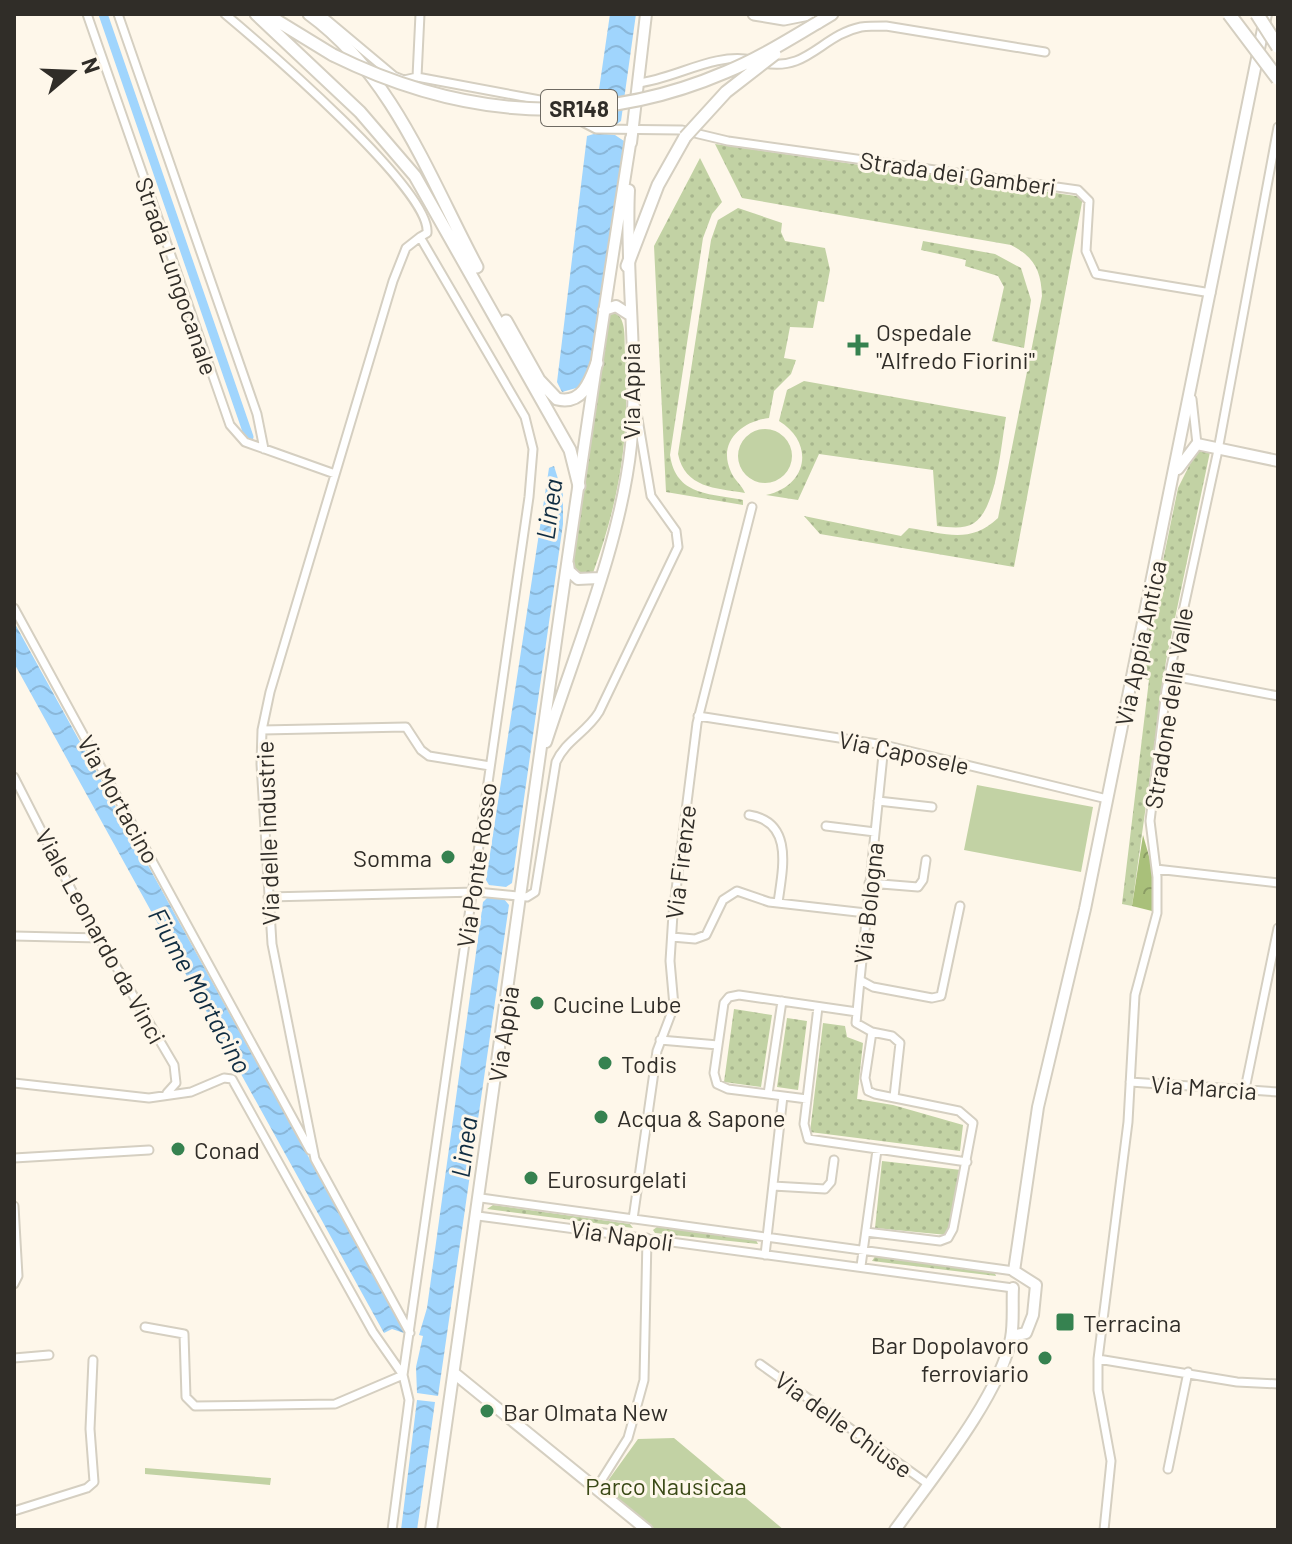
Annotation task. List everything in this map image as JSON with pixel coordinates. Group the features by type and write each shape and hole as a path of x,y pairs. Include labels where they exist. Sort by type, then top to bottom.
{"highway":[{"path":"1229,14 1278,76"},
{"path":"1241,14 1278,76"},
{"path":"1257,14 1278,47"}],"main road":[{"path":"256,14 360,112 415,176 552,419 576,469 579,486"},
{"name":"SR148","path":"266,14 333,55 392,81 453,100 515,109 562,110 634,100 708,79 813,19 832,14"},
{"path":"309,14 348,48 409,134 445,197 487,287 532,369 555,398 576,398 590,384 597,363"},
{"name":"Via Appia","path":"431,1530 481,1198 519,896 646,14"},
{"name":"SR148","path":"754,14 813,19"},
{"name":"Via Appia Antica","path":"1014,1271 1038,1107 1107,799 1266,14"},
{"name":"SR148","path":"627,266 652,199 685,137 726,92 813,19"},
{"name":"Via Appia","path":"536,775 618,512 629,458 632,391 627,266 628,134"},
{"path":"604,310 616,306 630,315"},
{"path":"1175,473 1197,444 1278,461"},
{"path":"568,562 569,571 578,579 598,578"},
{"path":"1012,1336 1021,1335 1028,1329 1036,1285 1014,1271"},
{"path":"895,1530 983,1401 1005,1359 1012,1336 1013,1288"},
{"path":"454,1373 647,1530"}],"street":[{"name":"Strada Lungocanale","path":"87,14 230,425 242,440 335,474"},
{"path":"118,14 257,414 264,449"},
{"path":"225,14 379,155 415,201 428,231 420,237"},
{"path":"320,14 394,76 404,80 417,77 540,100 590,127 628,134"},
{"path":"417,77 420,14"},
{"path":"638,83 658,81 725,59 740,58 782,67 860,27 886,26 1045,52"},
{"name":"Stradone della Valle","path":"1104,1530 1111,1454 1098,1390 1098,1359 1130,1082 1135,995 1157,913 1150,821 1168,675 1218,450 1278,127"},
{"name":"Strada dei Gamberi","path":"628,134 685,130 728,141 1078,190 1089,201 1086,251 1096,274 1211,293"},
{"name":"Via delle Industrie","path":"410,1335 315,1159 277,975 268,897 262,730 273,683 395,274 408,245 420,237"},
{"name":"Via Ponte Rosso","path":"392,1530 409,1404 409,1389 403,1373 529,497 532,443 523,411 420,237"},
{"path":"1192,387 1192,419 1197,444"},
{"path":"268,897 474,892 519,896 533,894 538,886 557,757 599,712 678,550 676,531 652,500 632,391"},
{"path":"629,458 638,456 647,463"},
{"name":"Via Firenze","path":"633,1219 660,1040 674,1002 672,937 698,716 752,507"},
{"name":"Via Mortacino","path":"14,608 315,1159"},
{"path":"1168,675 1278,696"},
{"name":"Via Caposele","path":"698,716 884,745 1107,799"},
{"path":"262,730 402,727 409,729 419,747 429,756 490,766"},
{"name":"Via Bologna","path":"884,745 860,980 873,987 932,998 941,996 960,906"},
{"name":"Viale Leonardo da Vinci","path":"14,777 99,938 174,1065 176,1083 167,1093"},
{"path":"878,801 932,807"},
{"path":"749,815 767,821 783,845 778,903"},
{"path":"826,826 875,832"},
{"path":"869,883 918,887 923,880 926,860"},
{"path":"1156,869 1278,883"},
{"path":"672,937 695,939 706,935 723,900 734,892 744,891 778,903 866,913"},
{"path":"1245,1089 1278,928"},
{"path":"14,936 99,938"},
{"path":"860,980 857,1026 892,1036 900,1043 894,1097"},
{"path":"807,1099 728,1089 717,1084 714,1073 723,1006 729,997 739,995 857,1012"},
{"path":"768,1094 782,1001"},
{"path":"818,1007 803,1126 808,1139 967,1162"},
{"path":"866,1232 936,1241 948,1238 953,1229 973,1126 967,1116 871,1093 865,1086 872,1032"},
{"path":"660,1040 718,1045"},
{"path":"14,1083 138,1098 191,1092 226,1077 234,1081 369,1324 403,1373 335,1404 195,1406 186,1397 184,1334 145,1327"},
{"name":"Via Marcia","path":"1130,1082 1278,1092"},
{"path":"765,1255 783,1096"},
{"path":"14,1158 149,1150"},
{"path":"861,1266 877,1150"},
{"path":"773,1186 825,1189 831,1182 834,1160"},
{"name":"Via Napoli","path":"481,1198 1014,1271"},
{"path":"14,1206 18,1276 14,1284"},
{"name":"Via Napoli","path":"478,1216 1013,1288"},
{"path":"596,1489 631,1432 644,1380 643,1220"},
{"path":"14,1358 49,1355"},
{"path":"1098,1359 1245,1383 1278,1384"},
{"path":"14,1511 87,1488 94,1482 90,1429 93,1360"},
{"name":"Via delle Chiuse","path":"760,1364 928,1484"},
{"path":"1168,1469 1188,1372"}],"green space":[{"path":"715,144 1083,197 1014,567 820,534 804,516 901,536 909,528 967,534 977,532 998,518 1042,296 1035,265 1011,245 742,198"},
{"path":"700,158 722,202 712,214 703,238 670,455 673,468 687,485 707,493 743,500 743,505 666,492 654,246"},
{"path":"738,208 782,223 781,232 785,241 825,248 830,270 824,302 818,301 813,328 790,327 784,358 796,360 791,374 774,391 769,418 741,428 730,443 727,451 732,475 745,493 694,480 687,474 678,454 711,240 718,220"},
{"path":"923,241 995,254 1021,268 1031,300 1024,348 992,341 1004,287 998,276 965,266 966,260 921,250"},
{"path":"615,312 619,315 625,336 626,383 624,438 617,491 593,573 576,573 572,566 607,315"},
{"path":"804,381 1006,417 997,474 982,515 965,527 937,526 933,470 819,454 798,500 766,495 791,483 802,463 798,441 779,421 787,390"},
{"path":"765,429 784,437 792,456 784,475 765,483 746,475 738,456 746,437"},
{"path":"1198,448 1210,452 1166,661 1132,906 1122,904 1149,680 1139,677 1178,488"},
{"path":"977,785 1093,807 1081,872 964,850"},
{"path":"1143,835 1153,870 1152,911 1132,906"},
{"path":"734,1009 772,1015 761,1087 724,1082"},
{"path":"787,1018 807,1021 798,1090 777,1087"},
{"path":"823,1023 845,1026 847,1037 863,1043 857,1099 893,1105 963,1125 960,1151 810,1132"},
{"path":"882,1161 961,1170 947,1235 875,1228"},
{"path":"493,1205 630,1224 633,1228 487,1209"},
{"path":"657,1227 756,1240 758,1244 655,1233 653,1230"},
{"path":"876,1255 994,1271 996,1276 872,1261"},
{"name":"Parco Nausicaa","path":"674,1438 784,1530 655,1530 606,1491 607,1482 638,1439"},
{"path":"145,1468 271,1478 270,1485 145,1474"}],"water":[{"path":"610,14 636,14 621,121 617,124 599,121 595,117"},
{"path":"597,133 615,135 624,141 590,369 580,387 562,392 557,382 587,136"},
{"name":"Linea","path":"554,466 563,495 563,524 512,883 506,887 489,885 486,880 549,468"},
{"name":"Fiume Mortacino","path":"14,622 404,1333 392,1329 384,1333 14,663"},
{"name":"Linea","path":"488,897 504,899 509,905 438,1396 417,1393 416,1367 423,1336 419,1335 427,1308 483,902"},
{"path":"417,1400 435,1402 417,1530 401,1530"}],"waterway":[{"path":"103,14 249,437"}],"place":[{"name":"Ospedale \"Alfredo Fiorini\"","path":"858,345"},
{"name":"Somma","path":"448,857"},
{"name":"Cucine Lube","path":"537,1003"},
{"name":"Todis","path":"605,1063"},
{"name":"Acqua & Sapone","path":"601,1117"},
{"name":"Conad","path":"178,1149"},
{"name":"Eurosurgelati","path":"531,1178"},
{"name":"Terracina","path":"1065,1322"},
{"name":"Bar Dopolavoro ferroviario","path":"1045,1358"},
{"name":"Bar Olmata New","path":"487,1411"}]}
